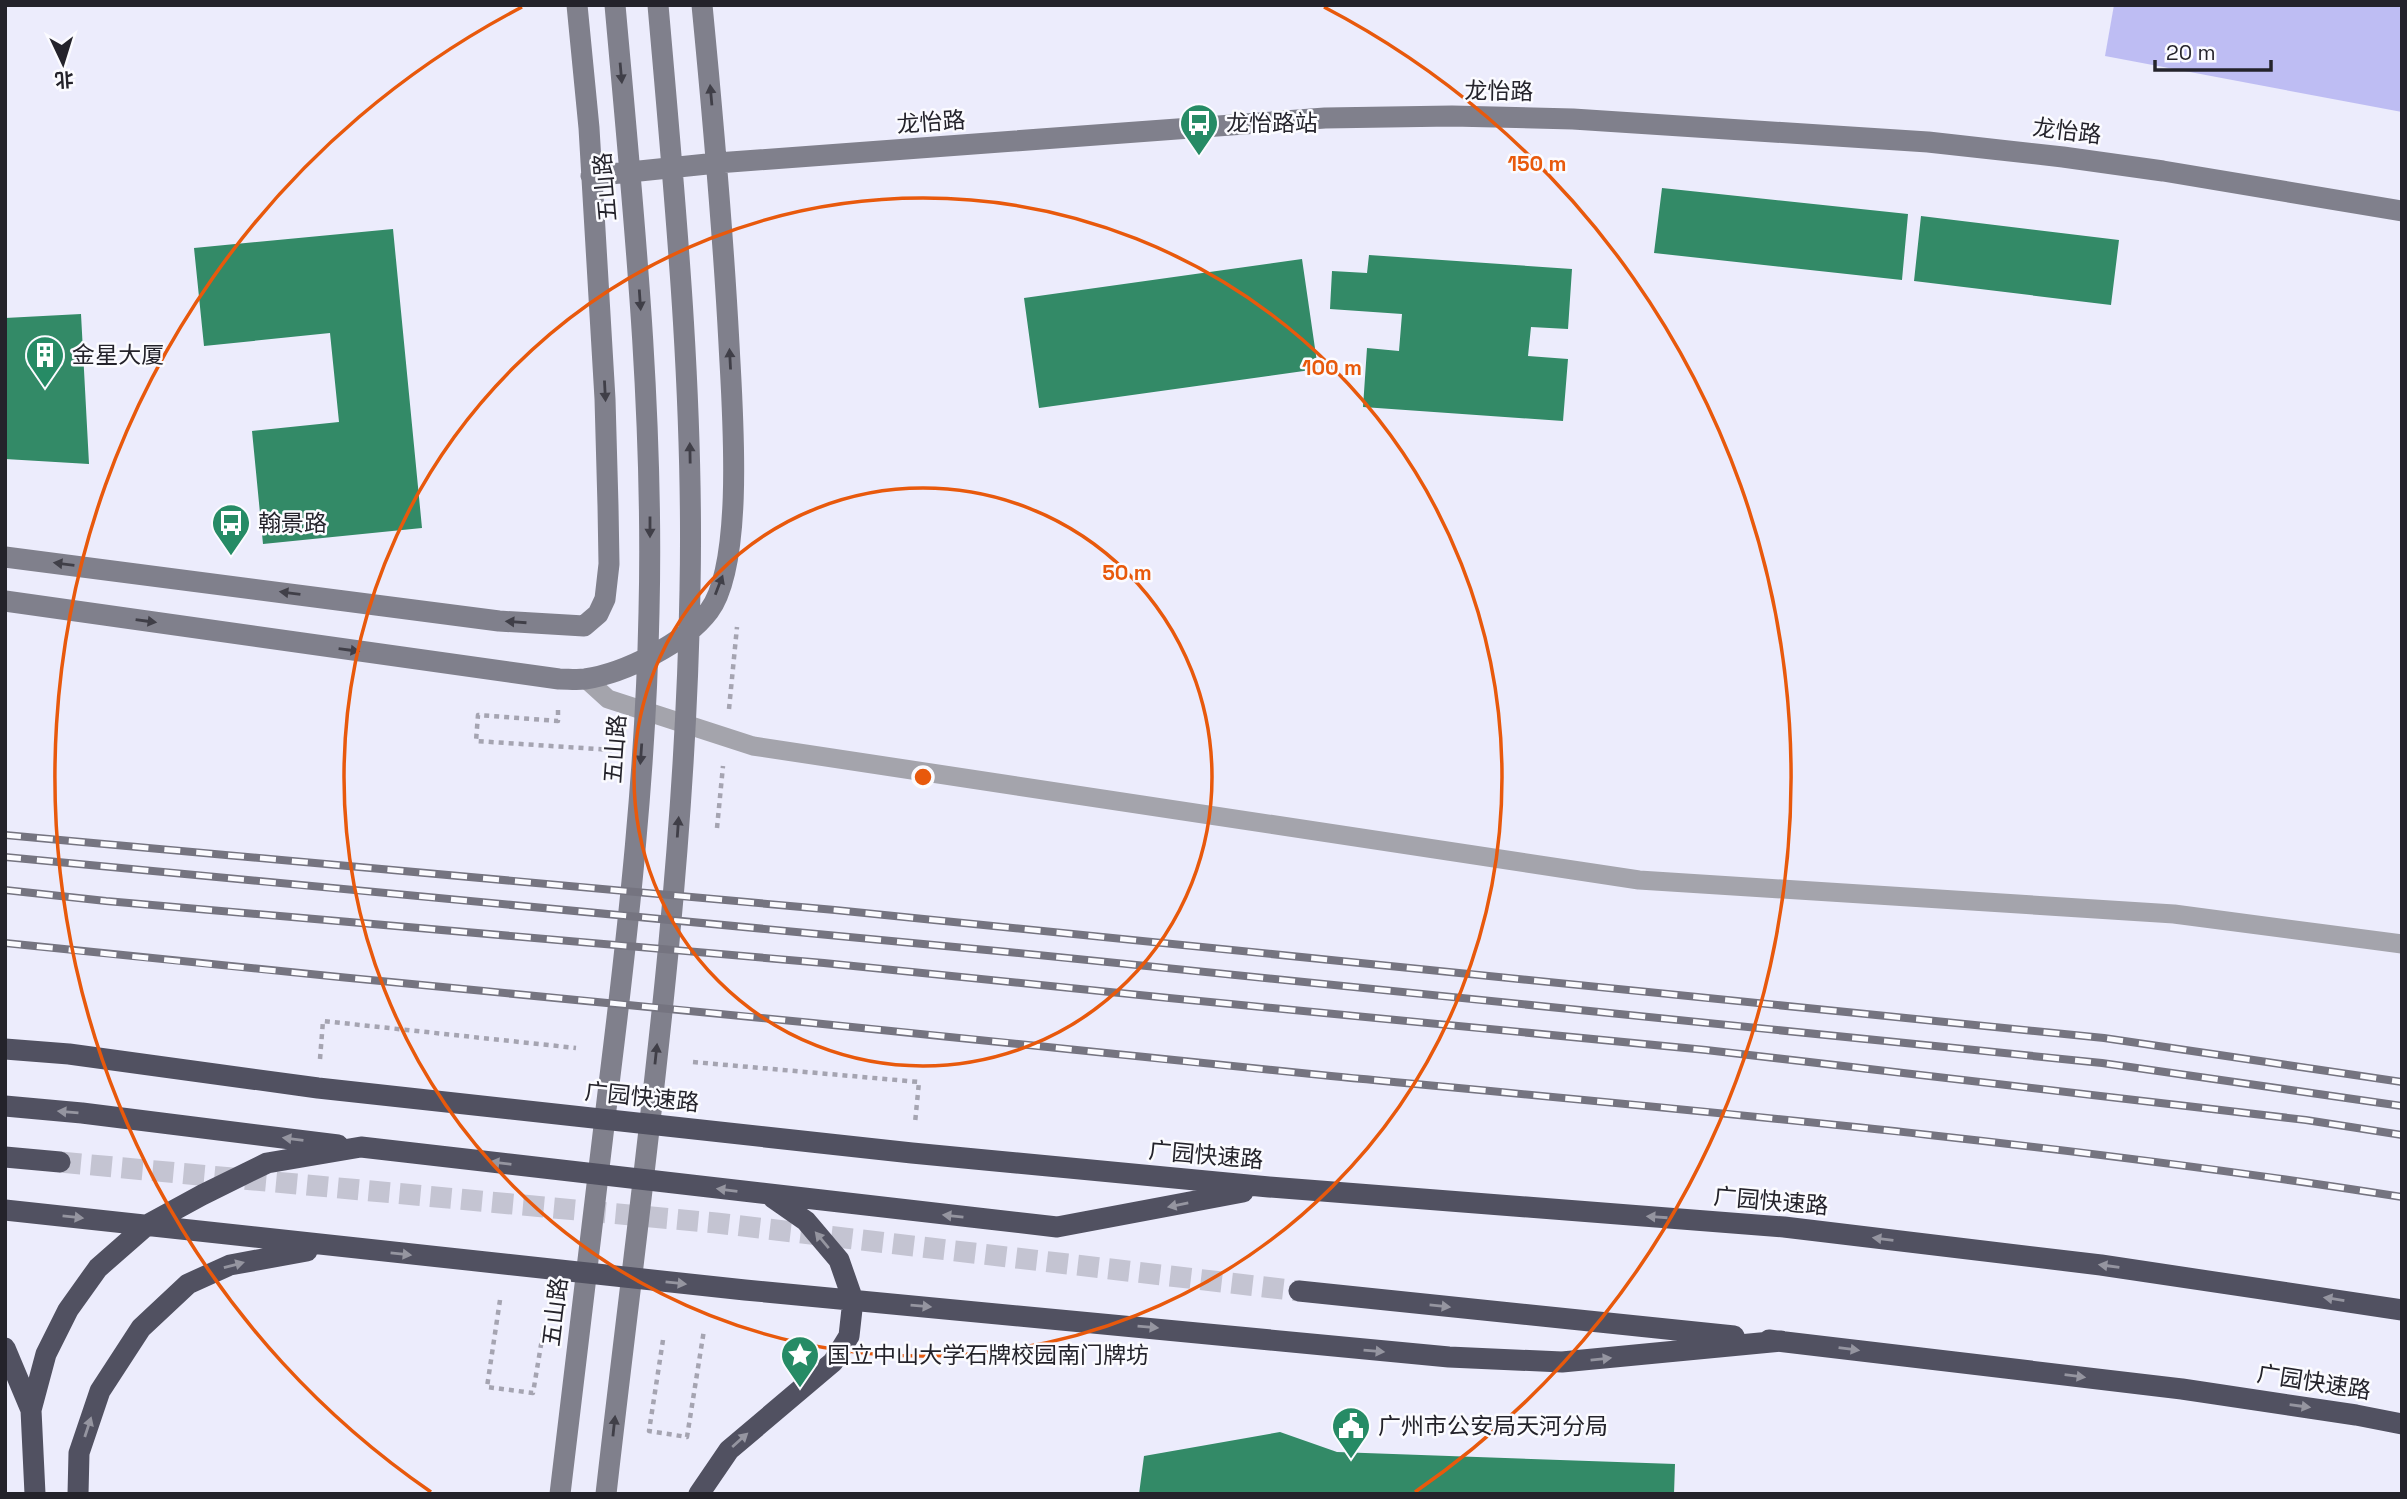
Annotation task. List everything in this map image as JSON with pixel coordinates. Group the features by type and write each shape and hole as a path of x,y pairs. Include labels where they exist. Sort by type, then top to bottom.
{"highway":[{"name":"广园快速路","path":"5,1049 69,1054 318,1088 912,1153 1269,1187 1784,1227 2101,1265 2402,1310"},
{"path":"5,1106 1056,1227 1269,1187"},
{"path":"35,1494 31,1410 46,1354 68,1310 98,1268 147,1225 267,1163 361,1147"},
{"path":"5,1157 60,1162"},
{"path":"699,1494 729,1450 833,1363 849,1336 853,1300 839,1260 806,1221 769,1195"},
{"path":"5,1210 853,1300 1331,1347 1499,1360 1562,1362 1781,1341"},
{"path":"78,1494 79,1453 100,1391 141,1328 188,1284 230,1265 334,1246"},
{"name":"广园快速路","path":"1299,1291 1781,1341 2182,1389 2402,1424"},
{"path":"5,1348 31,1410"}],"street":[{"path":"5,557 499,621 584,626 598,614 605,599 608,564 605,399 592,176 577,5"},
{"name":"五山路","path":"560,1494 623,971 635,839 649,613 649,475 644,363 636,239 614,5"},
{"path":"606,1494 671,914 690,593 688,391 680,258 658,5"},
{"path":"5,601 559,680 586,679 624,668 680,639 710,610 723,576 731,518 732,399 717,163 702,5"},
{"name":"龙怡路","path":"592,176 717,163 1325,118 1452,116 1573,119 1928,142 2063,157 2402,211"}],"lane":[{"path":"586,679 608,699 752,746 1639,880 2174,914 2402,944"}],"path":[{"path":"558,721 478,715 476,740 613,750"},
{"path":"318,1088 323,1021 576,1048"},
{"path":"693,1062 919,1082 912,1153"},
{"path":"500,1300 487,1387 533,1393 544,1327"},
{"path":"663,1340 649,1431 687,1437 704,1330"}],"shaded area":[{"path":"2114,5 2402,5 2402,112 2105,56"}],"building":[{"path":"1662,188 1908,214 1902,280 1654,253"},
{"path":"1921,216 2119,240 2111,305 1914,281"},
{"path":"393,229 422,528 263,544 252,431 339,422 330,333 204,346 194,248"},
{"path":"1369,255 1572,269 1568,329 1531,327 1528,356 1568,359 1563,421 1363,407 1367,348 1399,351 1402,314 1330,309 1332,271 1367,273"},
{"path":"1302,259 1318,369 1039,408 1024,298"},
{"name":"金星大厦","path":"81,314 89,464 5,459 5,318"},
{"name":"广州市公安局天河分局","path":"1280,1432 1337,1452 1675,1464 1674,1494 1139,1494 1144,1456"}],"tunnel":[{"path":"60,1162 716,1223 1299,1291"}],"railway":[{"path":"5,835 835,910 2104,1038 2402,1082"},
{"path":"5,857 1008,952 2102,1063 2402,1106"},
{"path":"5,890 824,963 1706,1050 2306,1120 2402,1135"},
{"path":"5,943 1867,1128 2135,1159 2402,1197"}],"place":[{"name":"龙怡路站","path":"1199,157"},
{"name":"金星大厦","path":"45,389"},
{"name":"翰景路","path":"231,557"},
{"name":"国立中山大学石牌校园南门牌坊","path":"800,1389"},
{"name":"广州市公安局天河分局","path":"1351,1460"}]}
